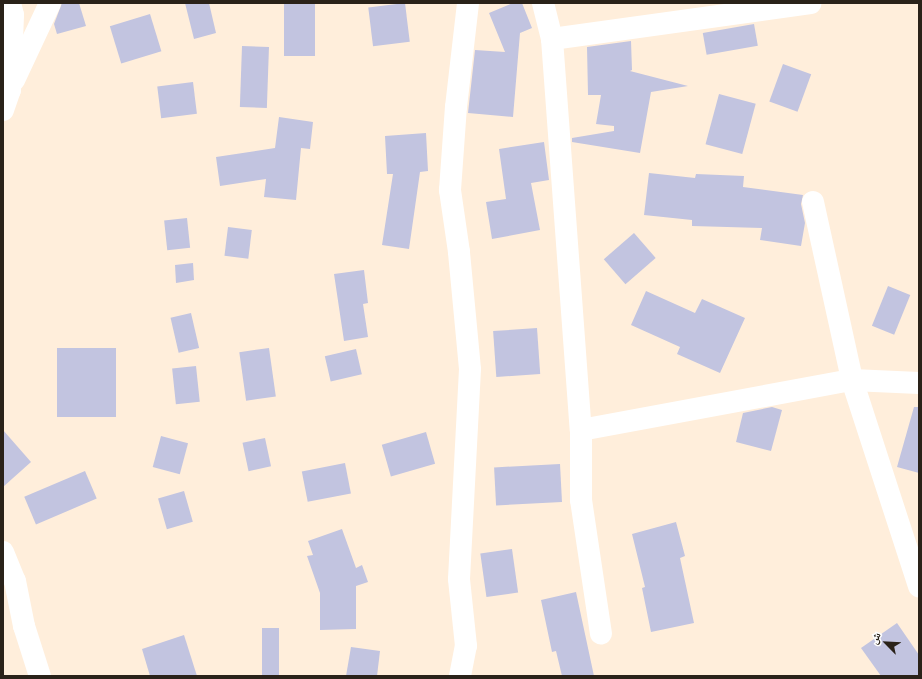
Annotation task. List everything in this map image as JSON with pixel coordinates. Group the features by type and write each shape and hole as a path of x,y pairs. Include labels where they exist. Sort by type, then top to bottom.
{"street":[{"path":"6,100 13,15 10,3"},
{"path":"6,100 50,3"},
{"path":"460,676 466,646 459,579 470,369 459,252 450,190 456,107 468,3"},
{"path":"543,3 552,39 581,430 581,500 601,634"},
{"path":"552,39 811,3"},
{"path":"813,202 852,380 919,586"},
{"path":"581,430 852,380 919,383"},
{"path":"3,552 15,581 24,626 40,676"}],"building":[{"path":"62,3 79,3 86,26 57,34 54,24"},
{"path":"185,3 209,3 216,33 194,39"},
{"path":"284,3 315,3 315,56 284,56"},
{"path":"405,3 410,42 373,46 368,8"},
{"path":"513,3 522,3 532,28 520,33 513,117 468,113 475,50 505,52 489,13"},
{"path":"150,14 161,51 121,64 110,26"},
{"path":"754,24 758,46 707,55 703,33"},
{"path":"631,41 632,70 630,71 688,86 651,92 640,153 572,142 572,138 614,131 614,126 596,124 601,95 588,95 587,47"},
{"path":"242,46 269,47 267,108 240,107"},
{"path":"783,64 811,74 798,112 769,102"},
{"path":"193,82 197,114 161,118 157,86"},
{"path":"719,94 756,104 742,154 706,144"},
{"path":"279,117 313,122 310,149 301,148 296,200 264,197 266,179 220,186 216,157 275,148"},
{"path":"426,133 428,171 420,172 409,249 382,245 393,174 387,174 385,136"},
{"path":"544,142 549,180 531,183 540,230 492,239 486,202 506,199 499,149"},
{"path":"649,173 695,178 696,174 744,176 743,187 803,195 801,204 805,223 801,246 760,240 762,228 692,226 692,220 644,215"},
{"path":"187,218 190,248 167,250 164,220"},
{"path":"228,227 252,230 248,259 224,256"},
{"path":"634,233 656,258 625,284 604,259"},
{"path":"193,263 194,280 176,283 175,265"},
{"path":"364,270 368,303 363,304 368,337 344,341 334,274"},
{"path":"888,286 910,295 894,335 872,326"},
{"path":"646,291 695,313 702,299 745,318 720,373 677,354 680,347 631,325"},
{"path":"191,313 199,348 179,353 171,318"},
{"path":"537,328 540,374 496,377 493,331"},
{"path":"57,348 116,348 116,417 57,417"},
{"path":"269,348 276,397 246,401 239,352"},
{"path":"356,349 362,374 331,382 325,356"},
{"path":"196,366 200,402 176,404 172,369"},
{"path":"772,407 782,410 771,451 736,442 743,413"},
{"path":"914,407 919,407 919,473 897,467"},
{"path":"3,430 31,462 3,487"},
{"path":"426,432 435,464 391,476 382,445"},
{"path":"161,436 188,443 180,474 153,467"},
{"path":"265,438 271,466 249,471 243,443"},
{"path":"345,463 351,493 308,502 302,471"},
{"path":"560,464 562,502 496,505 494,467"},
{"path":"85,471 97,499 36,524 24,497"},
{"path":"184,491 193,522 167,529 158,498"},
{"path":"676,522 685,556 680,558 694,623 651,632 642,588 645,587 632,534"},
{"path":"342,529 356,568 362,565 368,582 356,586 356,629 320,630 320,593 307,556 313,555 308,541"},
{"path":"512,549 518,593 486,597 480,553"},
{"path":"576,592 594,676 562,676 556,651 552,652 541,600"},
{"path":"897,623 919,655 919,676 881,676 861,648"},
{"path":"262,628 279,628 279,676 262,676"},
{"path":"184,635 197,676 150,676 142,649"},
{"path":"351,647 380,651 377,676 346,676"}]}
